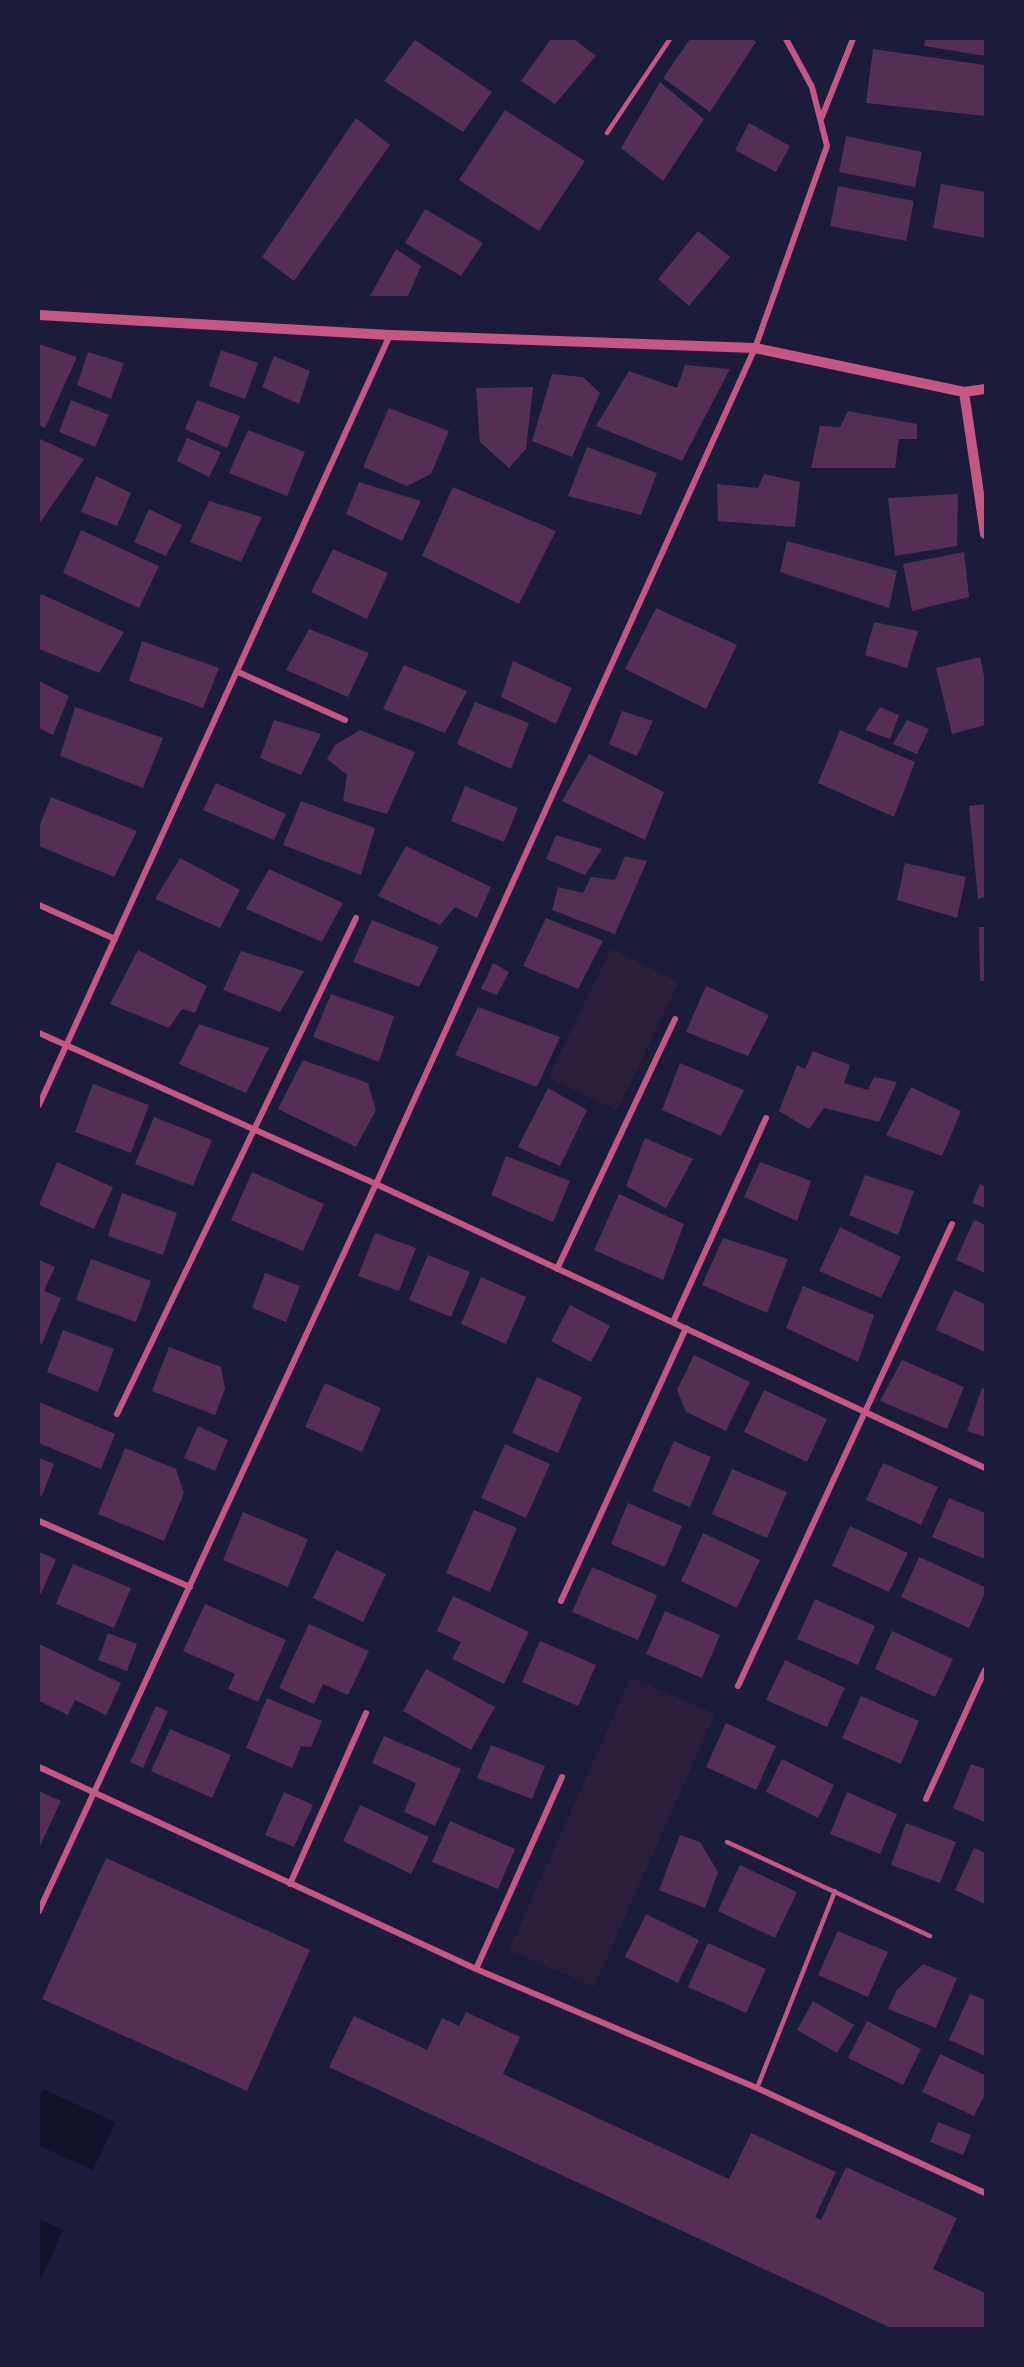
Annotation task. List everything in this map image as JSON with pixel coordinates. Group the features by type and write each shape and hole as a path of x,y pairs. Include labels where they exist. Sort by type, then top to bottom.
{"street":[{"path":"39,1911 376,1184 755,348 827,146 812,87 786,39"},
{"path":"820,120 853,39"},
{"path":"39,315 390,335 755,348 964,392 985,389"},
{"path":"39,1105 390,335"},
{"path":"964,392 985,534"},
{"path":"238,672 345,720"},
{"path":"39,905 115,939"},
{"path":"117,1414 356,918"},
{"path":"557,1269 675,1019"},
{"path":"39,1033 376,1184 985,1468"},
{"path":"673,1323 766,1118"},
{"path":"738,1686 867,1413 952,1224"},
{"path":"561,1601 686,1328"},
{"path":"39,1521 190,1587"},
{"path":"926,1800 985,1670"},
{"path":"290,1884 366,1713"},
{"path":"39,1767 93,1794 476,1969 757,2088 985,2193"},
{"path":"476,1969 562,1777"}],"lane":[{"path":"607,133 670,39"},
{"path":"727,1842 930,1936"},
{"path":"757,2088 835,1891"}],"shaded area":[{"path":"611,949 679,982 617,1111 548,1078"},
{"path":"631,1677 715,1714 594,1987 509,1950"},
{"path":"43,2089 115,2122 93,2170 39,2146 39,2097"},
{"path":"39,2219 63,2230 39,2284"}],"building":[{"path":"551,39 574,39 596,56 555,104 521,81"},
{"path":"690,39 751,39 756,42 710,112 663,78"},
{"path":"925,39 985,39 985,56 924,46"},
{"path":"415,40 492,92 463,132 384,81"},
{"path":"873,49 985,65 985,116 866,103"},
{"path":"660,82 704,119 663,181 621,148"},
{"path":"505,110 585,161 539,231 459,180"},
{"path":"356,118 390,145 294,281 262,257"},
{"path":"749,123 790,146 776,172 735,150"},
{"path":"846,136 922,152 915,187 839,172"},
{"path":"941,184 985,192 985,238 933,228"},
{"path":"838,186 914,201 906,241 830,226"},
{"path":"425,209 483,243 461,276 405,243"},
{"path":"698,231 730,257 689,306 658,279"},
{"path":"396,249 421,266 408,296 370,296"},
{"path":"39,344 77,357 45,428 39,425"},
{"path":"221,350 258,363 245,399 209,386"},
{"path":"88,352 124,363 111,399 77,385"},
{"path":"274,356 310,371 299,404 262,387"},
{"path":"685,365 730,369 682,461 596,426 629,371 677,388"},
{"path":"552,374 583,377 600,393 572,457 532,441"},
{"path":"533,387 526,449 509,468 480,442 476,388"},
{"path":"71,400 109,415 95,447 59,432"},
{"path":"197,400 240,416 227,448 185,429"},
{"path":"389,408 449,431 431,474 407,486 363,467"},
{"path":"848,411 917,424 917,439 899,439 895,468 811,468 820,426 840,427"},
{"path":"248,430 305,452 287,496 229,473"},
{"path":"187,438 221,452 209,477 177,461"},
{"path":"40,439 84,459 39,524 39,441"},
{"path":"587,447 657,473 641,515 568,496"},
{"path":"764,474 800,482 795,527 718,521 717,484 758,488"},
{"path":"96,476 131,493 117,526 81,512"},
{"path":"359,482 421,501 402,541 346,514"},
{"path":"453,487 556,531 519,604 422,556"},
{"path":"958,494 957,546 895,556 888,498"},
{"path":"209,501 262,517 241,562 190,542"},
{"path":"149,509 182,525 166,556 134,542"},
{"path":"81,530 159,566 139,608 63,573"},
{"path":"787,541 897,571 889,608 780,572"},
{"path":"333,549 388,573 367,619 311,592"},
{"path":"964,552 969,597 912,611 903,564"},
{"path":"41,594 124,632 99,673 39,649 39,598"},
{"path":"656,608 737,645 706,709 625,669"},
{"path":"874,622 918,631 907,668 865,655"},
{"path":"309,629 369,653 348,697 286,670"},
{"path":"142,641 219,668 203,708 129,681"},
{"path":"980,657 985,680 985,725 952,734 936,668"},
{"path":"513,661 572,688 556,724 501,697"},
{"path":"404,665 467,691 445,733 383,709"},
{"path":"39,681 69,696 53,735 39,728"},
{"path":"475,702 529,723 511,769 457,744"},
{"path":"75,707 163,738 143,788 60,756"},
{"path":"880,707 899,715 890,739 865,730"},
{"path":"622,711 653,721 637,756 609,744"},
{"path":"274,720 321,734 301,775 260,758"},
{"path":"907,720 929,729 917,754 893,744"},
{"path":"360,730 415,752 387,814 343,801 347,775 327,759 335,745"},
{"path":"840,730 915,762 894,817 818,783"},
{"path":"589,754 664,792 645,840 562,801"},
{"path":"216,783 286,814 274,840 203,810"},
{"path":"465,786 518,808 504,842 451,821"},
{"path":"51,797 137,831 114,877 39,846 39,827"},
{"path":"301,801 375,828 361,875 283,845"},
{"path":"985,804 985,897 978,899 969,806"},
{"path":"556,835 602,849 585,875 546,859"},
{"path":"406,846 491,887 477,918 455,907 440,925 378,896"},
{"path":"625,856 647,861 615,934 552,910 558,887 583,893 591,877 615,880"},
{"path":"180,858 240,890 220,928 155,899"},
{"path":"905,863 966,877 957,918 897,900"},
{"path":"269,869 343,903 322,942 246,909"},
{"path":"546,918 603,941 578,989 523,966"},
{"path":"372,920 439,947 419,987 353,962"},
{"path":"979,927 985,927 985,981 980,981"},
{"path":"138,950 207,986 195,1013 182,1009 169,1028 110,1004"},
{"path":"241,951 304,971 280,1012 223,990"},
{"path":"493,963 509,972 497,995 481,989"},
{"path":"706,986 769,1015 748,1056 686,1032"},
{"path":"331,994 394,1016 379,1062 313,1037"},
{"path":"478,1007 560,1037 537,1087 455,1055"},
{"path":"199,1024 269,1048 246,1093 179,1064"},
{"path":"813,1051 850,1065 844,1083 868,1090 874,1077 897,1082 879,1122 824,1108 809,1129 779,1111 797,1065 805,1069"},
{"path":"303,1060 368,1083 376,1110 356,1147 278,1109"},
{"path":"680,1063 744,1090 721,1136 662,1110"},
{"path":"93,1084 149,1105 131,1153 75,1132"},
{"path":"911,1087 961,1111 942,1156 886,1135"},
{"path":"548,1088 587,1110 560,1166 518,1147"},
{"path":"154,1117 212,1140 193,1186 135,1164"},
{"path":"645,1138 693,1159 666,1208 626,1186"},
{"path":"506,1156 570,1181 553,1222 491,1195"},
{"path":"57,1162 113,1187 94,1229 39,1205"},
{"path":"760,1162 811,1181 797,1221 744,1197"},
{"path":"252,1172 324,1204 303,1251 231,1220"},
{"path":"865,1175 914,1191 898,1235 849,1215"},
{"path":"980,1184 985,1186 985,1208 972,1203"},
{"path":"122,1193 177,1213 163,1255 108,1236"},
{"path":"619,1194 684,1224 663,1280 594,1250"},
{"path":"974,1220 985,1225 985,1273 956,1260"},
{"path":"840,1227 901,1257 881,1298 819,1271"},
{"path":"375,1233 416,1248 399,1291 358,1276"},
{"path":"723,1238 788,1259 767,1313 702,1285"},
{"path":"428,1255 470,1272 451,1317 409,1300"},
{"path":"91,1259 151,1281 136,1322 76,1300"},
{"path":"39,1260 55,1267 44,1291 61,1298 42,1344 39,1343"},
{"path":"265,1273 300,1286 286,1322 252,1308"},
{"path":"481,1277 526,1297 506,1344 461,1324"},
{"path":"803,1286 874,1315 858,1362 786,1328"},
{"path":"954,1290 985,1304 985,1352 936,1330"},
{"path":"570,1305 610,1326 591,1362 551,1341"},
{"path":"63,1330 114,1349 98,1392 47,1372"},
{"path":"169,1347 221,1367 225,1389 215,1415 152,1391"},
{"path":"694,1355 750,1382 726,1431 686,1412 677,1390"},
{"path":"902,1360 964,1387 947,1429 880,1401"},
{"path":"537,1377 582,1397 558,1453 512,1433"},
{"path":"325,1383 381,1408 362,1452 305,1427"},
{"path":"982,1388 985,1389 985,1437 967,1431"},
{"path":"764,1390 827,1419 807,1462 744,1432"},
{"path":"39,1402 115,1434 101,1469 39,1443"},
{"path":"198,1426 228,1440 215,1471 184,1458"},
{"path":"674,1441 711,1457 690,1507 652,1491"},
{"path":"505,1444 550,1464 526,1518 481,1498"},
{"path":"125,1448 176,1469 184,1493 164,1541 98,1514"},
{"path":"39,1458 54,1464 42,1496 39,1495"},
{"path":"883,1463 938,1487 921,1525 866,1500"},
{"path":"732,1469 787,1492 767,1538 712,1514"},
{"path":"949,1498 985,1513 985,1559 932,1537"},
{"path":"628,1503 682,1526 665,1567 611,1544"},
{"path":"474,1510 517,1528 490,1592 446,1573"},
{"path":"243,1512 308,1539 288,1587 223,1560"},
{"path":"850,1526 908,1553 889,1592 832,1566"},
{"path":"703,1533 760,1560 737,1608 681,1581"},
{"path":"336,1550 386,1574 363,1622 313,1598"},
{"path":"39,1552 56,1559 41,1594 39,1593"},
{"path":"919,1557 985,1587 985,1593 969,1628 901,1597"},
{"path":"73,1564 131,1588 114,1628 56,1604"},
{"path":"592,1567 657,1595 638,1640 572,1612"},
{"path":"453,1596 529,1632 504,1684 452,1659 461,1642 437,1631"},
{"path":"815,1599 875,1626 858,1665 797,1639"},
{"path":"205,1604 286,1640 258,1702 228,1689 235,1674 183,1651"},
{"path":"665,1611 720,1635 702,1678 646,1654"},
{"path":"309,1624 369,1651 348,1695 323,1684 314,1704 279,1688"},
{"path":"892,1631 953,1659 935,1697 875,1669"},
{"path":"108,1633 137,1644 127,1671 98,1660"},
{"path":"540,1641 596,1665 578,1706 522,1682"},
{"path":"39,1644 121,1683 106,1715 75,1700 68,1715 39,1701"},
{"path":"785,1660 845,1688 827,1727 766,1700"},
{"path":"426,1669 495,1707 471,1750 403,1711"},
{"path":"861,1696 919,1721 901,1764 842,1738"},
{"path":"267,1698 322,1721 311,1747 301,1746 292,1768 246,1748"},
{"path":"156,1706 168,1711 143,1768 130,1762"},
{"path":"726,1723 776,1746 756,1790 706,1767"},
{"path":"170,1729 231,1755 212,1798 151,1771"},
{"path":"384,1736 461,1769 435,1826 404,1812 416,1783 372,1763"},
{"path":"491,1745 545,1766 532,1799 477,1778"},
{"path":"782,1759 834,1785 818,1818 766,1792"},
{"path":"971,1764 985,1769 985,1822 953,1808"},
{"path":"39,1791 61,1801 39,1848"},
{"path":"284,1792 313,1805 294,1847 265,1835"},
{"path":"847,1792 897,1814 880,1854 830,1834"},
{"path":"360,1805 429,1837 411,1874 343,1841"},
{"path":"450,1821 515,1849 498,1889 432,1862"},
{"path":"906,1823 956,1842 940,1883 891,1865"},
{"path":"680,1835 700,1842 718,1872 705,1908 659,1890"},
{"path":"974,1848 985,1853 985,1904 955,1890"},
{"path":"106,1858 310,1950 247,2091 42,1999"},
{"path":"740,1865 797,1892 775,1938 718,1911"},
{"path":"646,1914 699,1940 678,1983 625,1957"},
{"path":"838,1931 888,1952 868,1997 818,1975"},
{"path":"708,1943 766,1969 746,2013 688,1987"},
{"path":"923,1964 957,1978 936,2028 888,2009 896,1991"},
{"path":"970,1994 985,2000 985,2056 949,2040"},
{"path":"813,2001 854,2025 837,2053 797,2030"},
{"path":"466,2012 520,2037 503,2074 729,2179 751,2133 836,2172 815,2217 821,2220 846,2167 957,2218 933,2269 985,2293 985,2328 891,2328 329,2067 354,2016 427,2050 442,2018 459,2026"},
{"path":"867,2021 921,2049 903,2085 848,2058"},
{"path":"940,2054 985,2075 985,2094 974,2116 922,2092"},
{"path":"938,2122 971,2135 963,2155 930,2142"}]}
